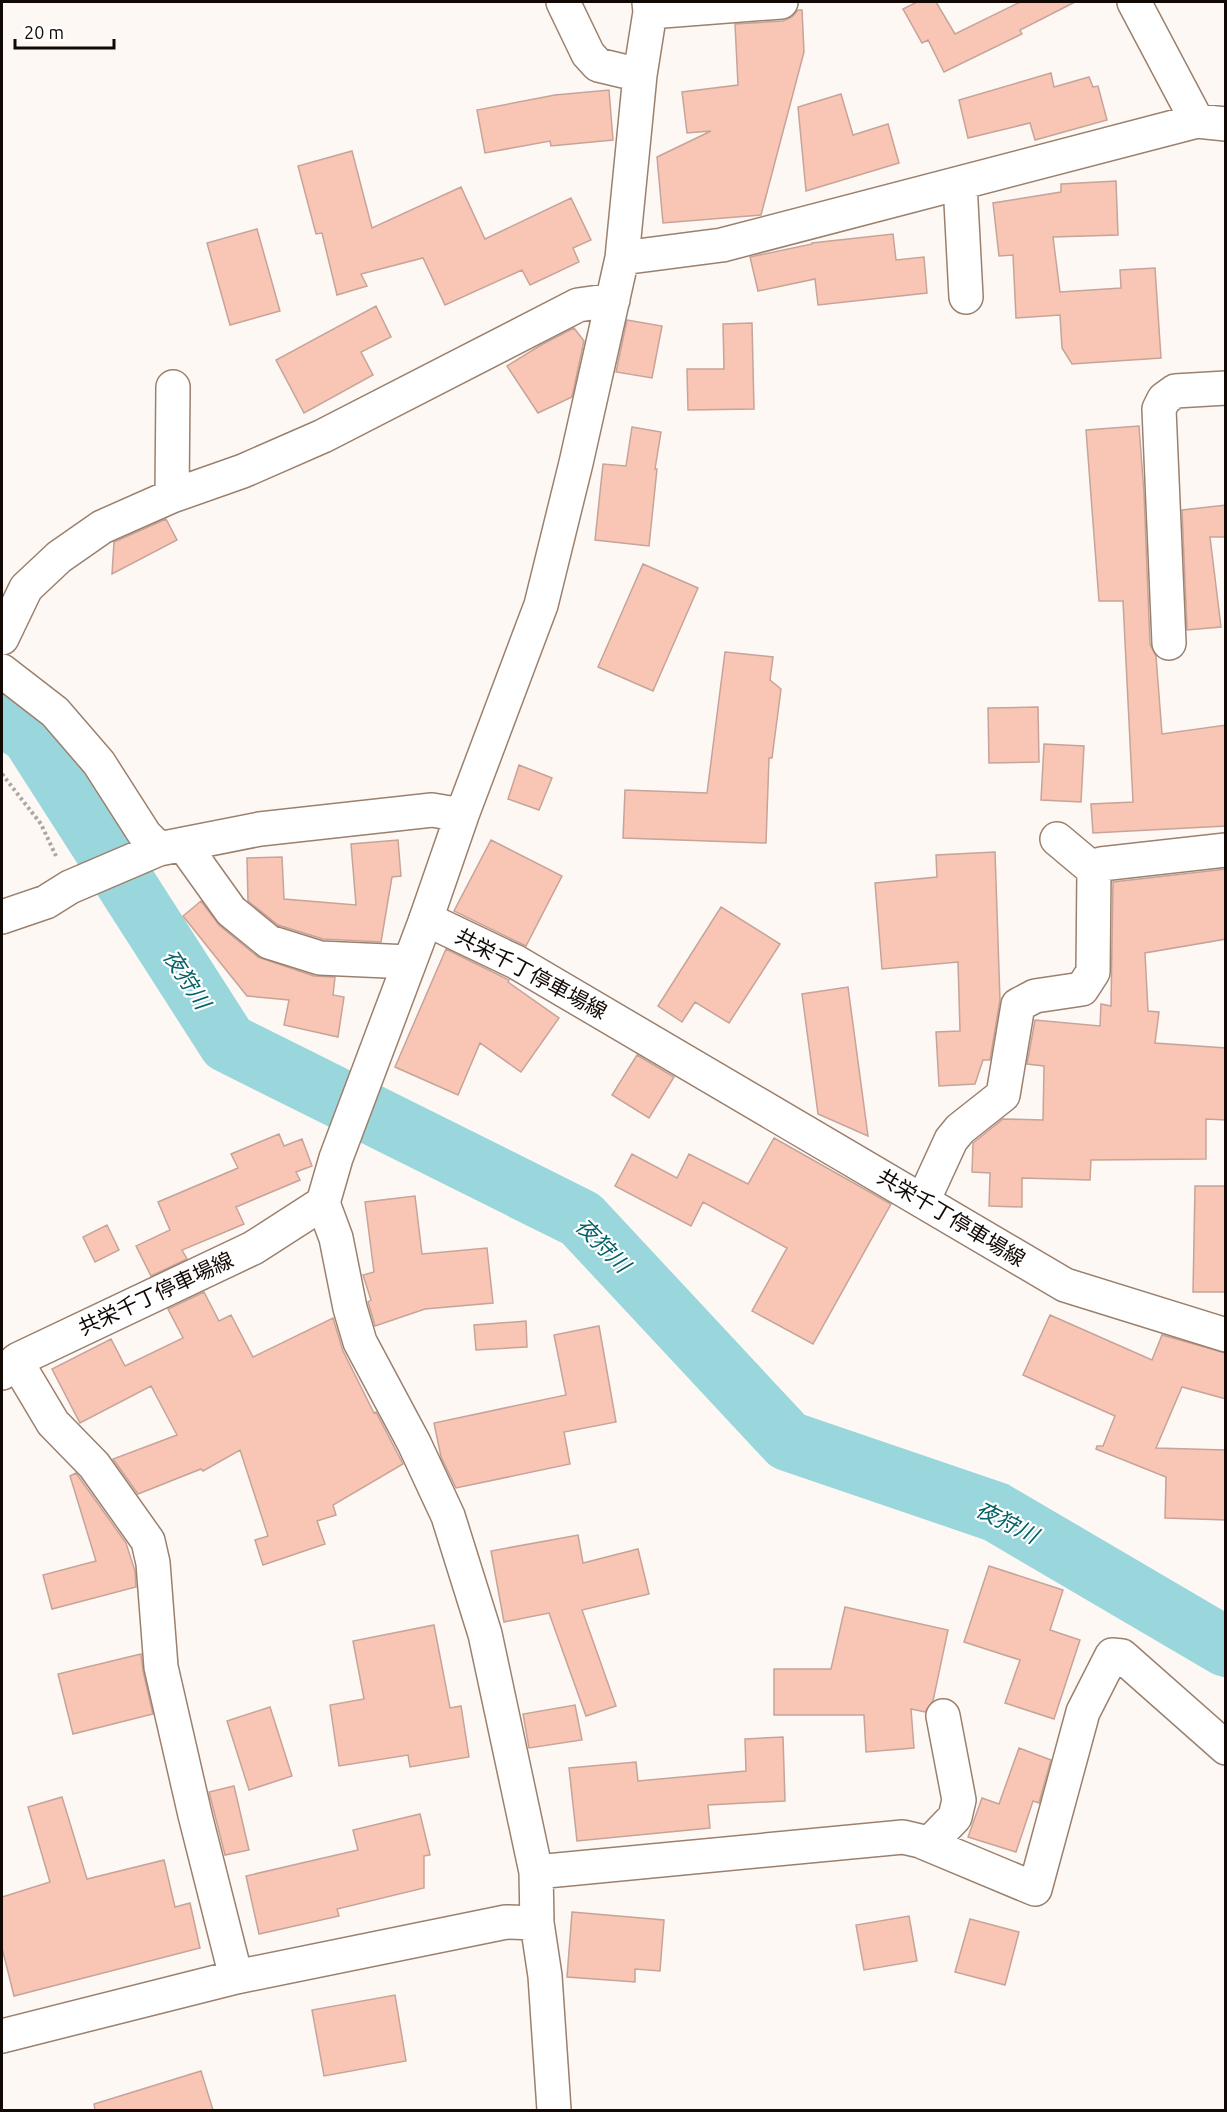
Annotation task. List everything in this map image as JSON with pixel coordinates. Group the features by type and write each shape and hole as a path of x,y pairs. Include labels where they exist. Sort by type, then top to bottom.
{"street":[{"path":"563,2 588,54 598,65 640,75"},
{"path":"554,2110 545,1976 537,1923 536,1872 485,1634 451,1527 414,1443 360,1341 350,1308 336,1238 323,1203 336,1158 541,605 576,464 622,258 640,75 650,7 781,2"},
{"path":"622,258 722,245 960,183 1211,122 1134,2"},
{"path":"960,183 966,297"},
{"path":"2,638 26,588 59,557 102,527 172,496 243,471 323,436 578,305 613,300"},
{"path":"172,496 173,387"},
{"path":"1169,643 1159,409 1164,399 1175,391 1226,388"},
{"path":"2,671 56,712 99,763 144,835 164,849 231,911 269,942 320,958 409,962"},
{"path":"2,917 46,902 74,885 164,849 260,829 432,810 462,815"},
{"path":"1057,839 1095,870"},
{"path":"923,1201 951,1140 960,1129 1004,1095 1018,1005 1035,996 1082,989 1093,972 1095,870 1101,864 1226,850"},
{"name":"共栄千丁停車場線","path":"426,919 516,962 1065,1285 1226,1335"},
{"name":"共栄千丁停車場線","path":"9,1367 253,1248 323,1203"},
{"path":"9,1367 53,1423 94,1465 148,1541 153,1563 161,1667 236,1977"},
{"path":"536,1872 903,1837 929,1844 1035,1889 1083,1712 1112,1655 1122,1656 1226,1748"},
{"path":"929,1844 955,1817 959,1800 943,1716"},
{"path":"2,2036 236,1977 506,1922 537,1923"}],"path":[{"path":"2,774 41,824 74,885"}],"building":[{"path":"917,2 936,2 955,34 1020,2 1075,2 1020,30 1022,34 944,72 928,40 922,43 903,9"},
{"path":"798,10 802,10 804,52 761,215 663,223 657,157 711,131 687,133 682,92 738,85 735,24 783,21 792,17"},
{"path":"1051,73 1054,87 1089,77 1093,87 1098,86 1107,120 1035,140 1030,123 968,138 959,100"},
{"path":"609,90 613,140 551,146 550,141 485,153 477,110 555,95"},
{"path":"841,94 853,135 888,124 899,163 806,191 798,107"},
{"path":"352,151 372,228 461,187 485,239 571,198 591,240 573,248 579,262 530,285 522,270 445,305 423,258 361,274 367,286 337,295 322,233 316,234 298,166"},
{"path":"1116,181 1118,235 1053,237 1060,292 1121,288 1120,270 1155,268 1161,358 1072,364 1062,348 1060,315 1016,318 1013,255 999,256 993,203 1061,192 1061,184"},
{"path":"257,229 280,311 230,325 207,243"},
{"path":"893,234 896,260 924,257 927,293 818,305 815,279 758,291 750,257 812,243"},
{"path":"376,306 391,337 361,352 373,375 304,413 276,360"},
{"path":"627,320 662,326 652,378 616,372"},
{"path":"752,323 754,409 688,410 687,369 724,369 723,324"},
{"path":"574,328 584,341 572,397 538,413 507,366"},
{"path":"1139,426 1150,644 1156,656 1162,734 1226,725 1226,826 1093,833 1091,804 1133,802 1123,601 1099,601 1086,430"},
{"path":"632,427 661,432 655,469 657,469 649,546 595,540 603,464 626,466"},
{"path":"1226,505 1226,537 1210,537 1221,627 1187,630 1182,510"},
{"path":"166,519 177,540 112,574 114,542"},
{"path":"643,564 698,588 653,691 598,667"},
{"path":"725,652 773,657 770,680 781,689 772,758 769,758 766,843 623,838 625,790 707,793"},
{"path":"1038,707 1039,762 989,763 988,708"},
{"path":"1044,744 1084,746 1081,802 1041,800"},
{"path":"519,765 552,778 539,810 508,799"},
{"path":"398,840 401,876 392,877 381,942 323,939 278,925 248,901 247,858 282,857 284,899 356,905 351,844"},
{"path":"491,840 562,876 526,946 454,911"},
{"path":"995,852 1000,1000 990,1060 983,1060 975,1084 939,1086 936,1032 960,1031 958,962 882,969 875,883 937,877 936,855"},
{"path":"1226,869 1226,939 1145,953 1148,1011 1159,1012 1155,1043 1226,1048 1226,1120 1206,1119 1206,1159 1091,1160 1090,1180 1022,1178 1022,1207 989,1206 990,1173 972,1172 973,1143 1003,1119 1043,1120 1044,1066 1027,1064 1035,1020 1100,1026 1101,1004 1111,1006 1113,882"},
{"path":"201,901 219,925 258,957 314,976 335,977 333,995 344,997 338,1037 284,1025 289,1000 247,996 183,916"},
{"path":"721,907 780,944 729,1023 695,1002 682,1022 658,1006"},
{"path":"446,949 509,980 508,982 559,1018 521,1072 480,1043 458,1095 395,1067"},
{"path":"848,987 868,1136 818,1114 802,994"},
{"path":"637,1055 674,1077 649,1118 612,1095"},
{"path":"279,1134 284,1146 302,1139 312,1166 296,1172 300,1180 236,1207 244,1224 182,1250 187,1259 151,1276 136,1246 170,1230 158,1202 238,1168 231,1154"},
{"path":"774,1138 891,1204 813,1344 752,1311 787,1248 703,1202 691,1226 615,1186 632,1154 677,1178 689,1154 748,1184"},
{"path":"1195,1186 1226,1186 1226,1292 1193,1292"},
{"path":"415,1196 422,1254 487,1248 493,1303 425,1309 375,1326 368,1302 371,1300 363,1275 374,1272 365,1202"},
{"path":"107,1225 119,1250 95,1262 83,1237"},
{"path":"204,1292 219,1321 231,1315 253,1357 333,1318 343,1351 403,1464 333,1505 336,1515 317,1521 325,1544 263,1565 255,1540 268,1536 240,1450 203,1471 201,1469 138,1494 113,1459 177,1435 151,1386 80,1423 52,1369 111,1339 125,1366 183,1338 168,1309"},
{"path":"1050,1315 1152,1360 1162,1335 1226,1353 1226,1399 1182,1387 1156,1448 1226,1450 1226,1520 1165,1518 1166,1477 1096,1449 1097,1446 1103,1446 1115,1416 1023,1375"},
{"path":"526,1321 527,1347 476,1350 474,1325"},
{"path":"599,1326 616,1422 564,1432 570,1464 456,1488 441,1457 434,1423 566,1395 554,1335"},
{"path":"76,1473 126,1543 135,1571 136,1587 52,1609 43,1575 96,1561 70,1476"},
{"path":"578,1535 583,1563 638,1549 649,1594 582,1610 616,1706 586,1716 549,1613 504,1622 491,1551"},
{"path":"989,1566 1063,1590 1050,1630 1080,1640 1054,1719 1005,1703 1020,1660 964,1642"},
{"path":"845,1607 948,1630 933,1701 925,1712 911,1709 914,1748 866,1752 864,1715 774,1715 774,1669 831,1669"},
{"path":"434,1625 450,1708 461,1706 469,1757 410,1767 408,1755 339,1766 330,1705 364,1699 353,1641"},
{"path":"141,1654 153,1714 73,1734 58,1674"},
{"path":"575,1705 582,1740 529,1748 523,1714"},
{"path":"270,1707 292,1776 249,1790 227,1721"},
{"path":"783,1737 785,1801 708,1805 710,1828 577,1841 569,1768 636,1762 638,1781 746,1771 745,1739"},
{"path":"1019,1748 1051,1760 1039,1803 1033,1801 1016,1852 968,1837 982,1798 999,1804"},
{"path":"234,1786 249,1850 225,1855 209,1792"},
{"path":"62,1797 87,1879 164,1860 175,1907 190,1903 200,1948 14,1996 2,1948 2,1897 50,1882 28,1807"},
{"path":"420,1814 430,1855 424,1856 424,1888 337,1909 339,1916 259,1934 246,1876 358,1850 353,1830"},
{"path":"572,1912 664,1920 660,1971 635,1969 635,1982 567,1977"},
{"path":"909,1916 917,1961 864,1970 856,1925"},
{"path":"970,1919 1019,1932 1005,1985 955,1972"},
{"path":"395,1995 406,2061 324,2076 312,2010"},
{"path":"201,2071 213,2110 95,2110 94,2104"}],"waterway":[{"name":"夜狩川","path":"2,716 30,734 228,1043 581,1219 788,1441 996,1512 1226,1647"}]}
